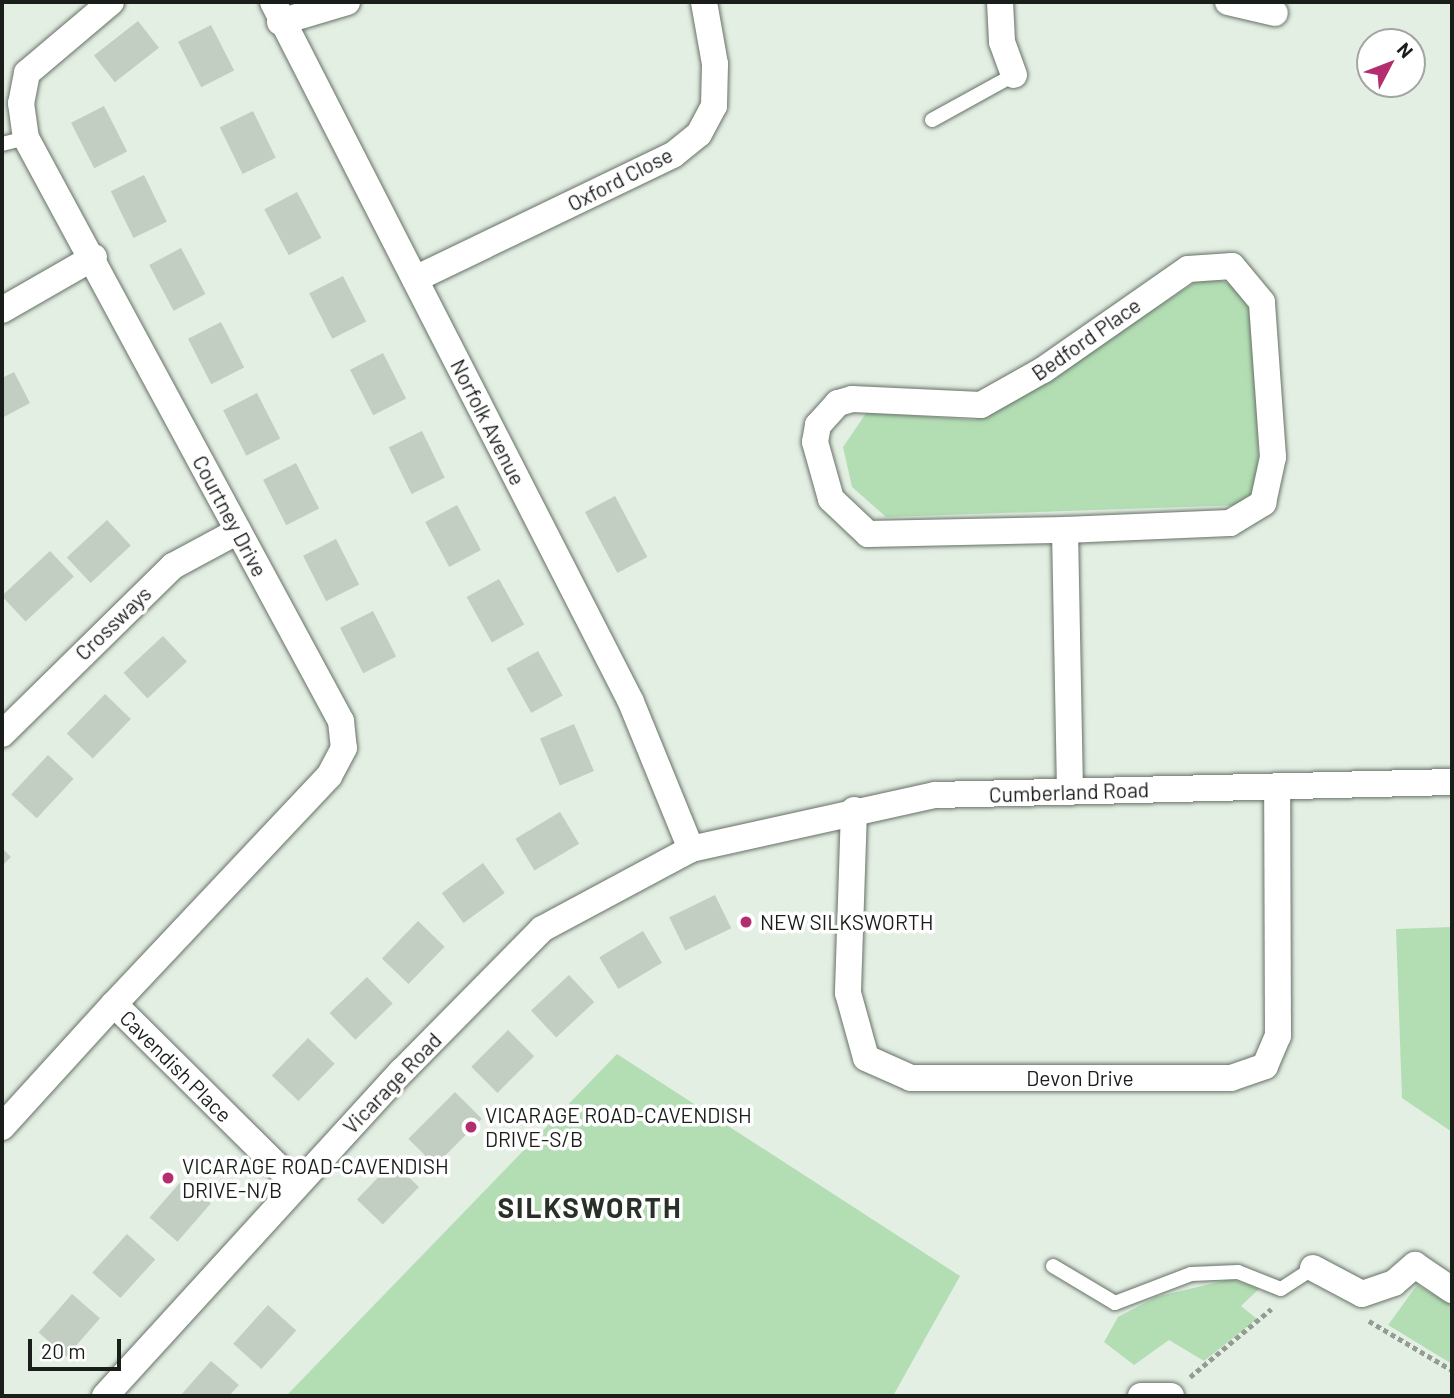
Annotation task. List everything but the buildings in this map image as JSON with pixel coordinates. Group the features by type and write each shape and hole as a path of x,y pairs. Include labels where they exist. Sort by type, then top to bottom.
{"street":[{"name":"Courtney Drive","path":"111,2 27,74 14,141 94,257 341,721 344,748 329,776 114,1004"},
{"path":"277,12 347,2"},
{"name":"Oxford Close","path":"415,279 673,155 699,134 713,106 715,64 704,2"},
{"path":"1000,2 1002,42 1014,75"},
{"path":"1228,2 1275,13"},
{"name":"Norfolk Avenue","path":"277,12 631,702 691,849"},
{"path":"2,310 94,257"},
{"name":"Bedford Place","path":"1232,266 1262,302 1273,457 1263,503 1230,523 1065,530 867,534 831,499 815,442 818,425 838,402 852,399 981,405 1044,370 1188,269 1232,266"},
{"path":"1065,530 1070,792"},
{"name":"Crossways","path":"2,734 173,566 238,531"},
{"name":"Cumberland Road","path":"691,849 853,810 935,795 1452,782"},
{"name":"Devon Drive","path":"853,810 848,993 866,1058 911,1078 1231,1078 1265,1066 1278,1035 1277,786"},
{"name":"Vicarage Road","path":"105,1396 296,1185 542,929 691,849"},
{"name":"Cavendish Place","path":"2,1127 114,1004 296,1185"},
{"path":"1313,1268 1362,1294 1394,1283 1415,1265 1452,1290"},
{"path":"1141,1396 1169,1396"}],"lane":[{"path":"932,120 1014,75"},
{"path":"1053,1266 1115,1303 1191,1273 1238,1272 1280,1289 1313,1268"}],"path":[{"path":"1169,1396 1265,1319 1280,1289"},
{"path":"1357,1314 1452,1370"}],"green space":[{"path":"1215,279 1234,285 1254,317 1259,484 1244,505 886,517 852,487 843,447 867,412 974,420 1015,401 1197,281"},
{"path":"1452,927 1452,1132 1402,1098 1396,929"},
{"path":"617,1054 960,1276 893,1396 286,1396"},
{"path":"1231,1279 1259,1289 1241,1306 1257,1319 1204,1361 1169,1340 1134,1365 1104,1342 1118,1317 1156,1297"},
{"path":"1417,1285 1452,1305 1452,1364 1388,1325"}],"place":[{"name":"NEW SILKSWORTH","path":"746,922"},
{"name":"VICARAGE ROAD-CAVENDISH DRIVE-S/B","path":"471,1127"},
{"name":"VICARAGE ROAD-CAVENDISH DRIVE-N/B","path":"168,1178"}],"district":[{"name":"SILKSWORTH","path":"590,1207"}]}
